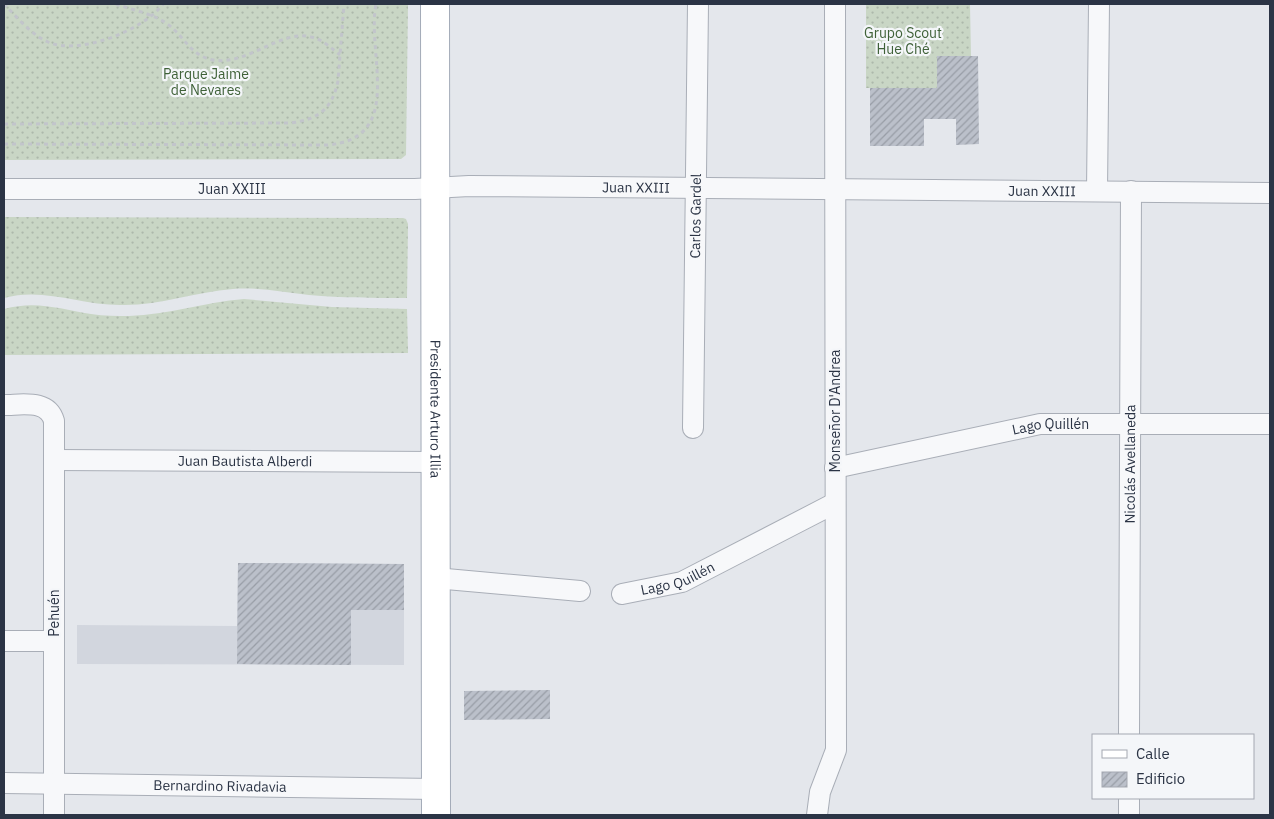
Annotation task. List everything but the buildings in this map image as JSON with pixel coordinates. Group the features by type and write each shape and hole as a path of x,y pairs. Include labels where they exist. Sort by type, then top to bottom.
{"main road":[{"name":"Presidente Arturo Illia","path":"436,4 436,802"}],"street":[{"name":"Carlos Gardel","path":"693,428 698,4"},
{"name":"Monseñor D'Andrea","path":"817,815 820,792 836,750 835,4"},
{"path":"1097,191 1099,4"},
{"name":"Juan XXIII","path":"4,189 435,188 469,186 1270,193"},
{"name":"Nicolás Avellaneda","path":"1129,734 1131,191"},
{"name":"Pehuén","path":"4,404 44,407 52,416 54,427 54,815"},
{"name":"Lago Quillén","path":"836,468 1024,426 1057,423 1270,424"},
{"name":"Juan Bautista Alberdi","path":"54,460 436,462"},
{"name":"Lago Quillén","path":"622,594 682,582 836,503"},
{"path":"436,578 580,591"},
{"path":"4,640 54,641"},
{"name":"Bernardino Rivadavia","path":"4,783 436,802"},
{"path":"1129,799 1129,815"}],"path":[{"path":"4,4 40,38 56,45 66,46 76,46 101,40 129,28 151,16 163,4"},
{"path":"116,4 151,16 172,28 198,55 215,60 240,57 297,36 318,39 341,55"},
{"path":"4,124 291,123 313,118 327,108 332,100 338,81 344,4"},
{"path":"4,144 327,145 344,142 353,138 369,125 376,110 374,28 376,4"}],"shaded area":[{"path":"238,563 404,564 404,665 77,664 77,625 237,626"}],"green space":[{"name":"Parque Jaime de Nevares","path":"4,4 408,4 406,155 401,159 4,160"},
{"name":"Grupo Scout Hue Ché","path":"866,4 970,4 971,56 937,88 866,88"},
{"path":"4,217 403,218 406,219 408,224 407,298 334,297 261,289 242,289 134,305 105,304 33,294 4,298"},
{"path":"244,299 332,307 407,309 408,353 4,355 4,309 16,306 37,305 96,315 129,316"}]}
